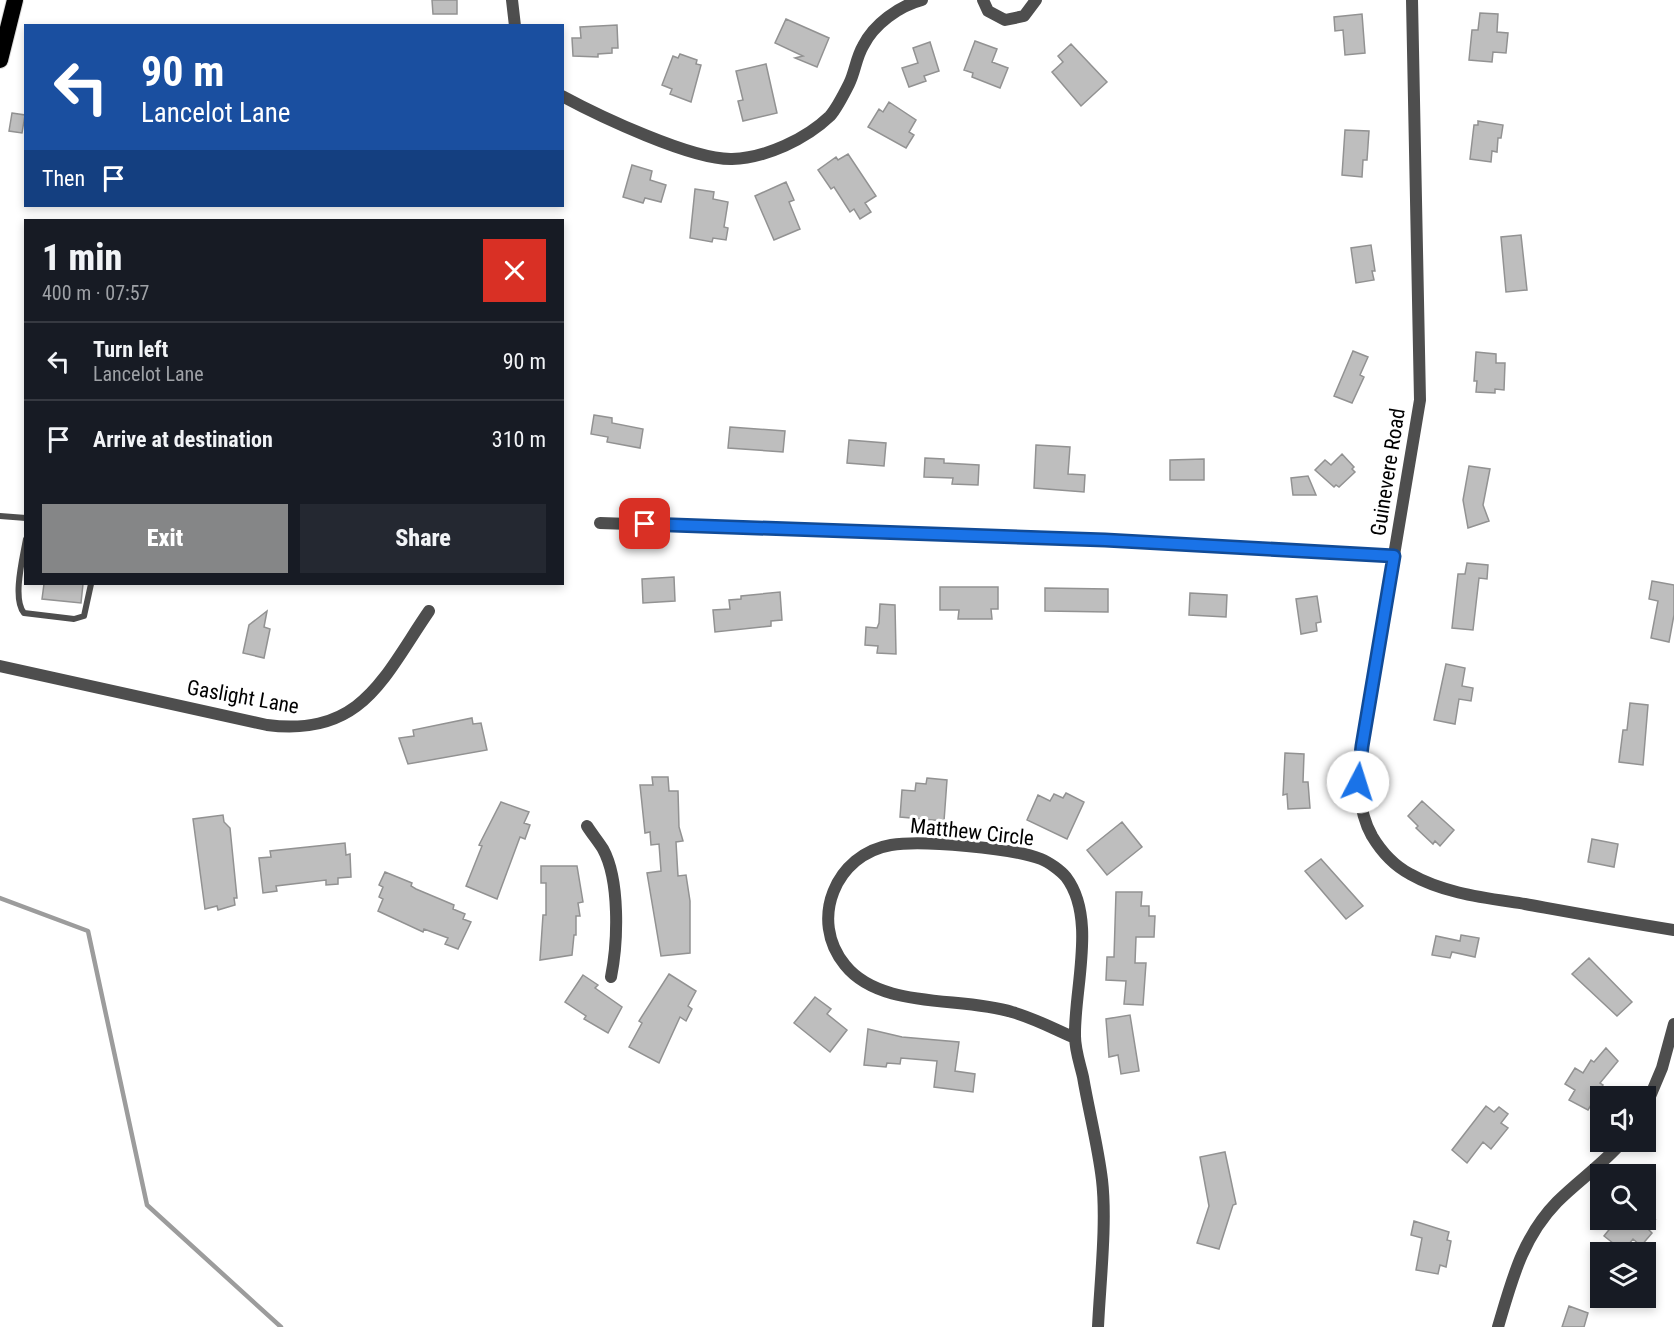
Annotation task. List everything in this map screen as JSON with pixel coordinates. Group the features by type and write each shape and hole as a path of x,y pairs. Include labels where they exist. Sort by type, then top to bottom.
{"highway":[{"path":"0,60 15,0"}],"street":[{"path":"512,0 515,24"},
{"path":"564,97 588,110 702,155 732,159 765,154 798,139 831,115 849,84 863,46 878,26 894,13 922,0"},
{"path":"983,0 988,11 1005,20 1024,16 1036,0"},
{"name":"Guinevere Road","path":"1412,0 1421,384 1413,454 1362,746 1358,782 1359,800 1367,824 1382,850 1409,874 1464,894 1674,930"},
{"path":"600,523 1105,540 1394,556"},
{"name":"Gaslight Lane","path":"0,666 267,725 309,727 340,717 362,704 429,610"},
{"path":"586,826 603,850 614,894 615,937 611,977"},
{"name":"Matthew Circle","path":"1075,1038 1012,1011 888,993 864,983 844,964 831,940 827,912 835,884 851,862 876,848 906,843 1021,853 1045,860 1065,876 1078,899 1082,928 1075,1038 1102,1184 1098,1327"},
{"path":"1654,1086 1662,1068 1674,1024"},
{"path":"1498,1327 1513,1274 1530,1236 1559,1200 1611,1152"}],"lane":[{"path":"0,516 24,518"},
{"path":"24,554 18,597 19,607 24,613 74,619 84,616 91,585"}],"building":[{"path":"432,0 457,0 457,14 433,14"},
{"path":"1480,13 1498,14 1497,32 1508,33 1506,53 1493,52 1492,62 1469,60 1472,30 1478,30"},
{"path":"1362,14 1365,53 1345,55 1343,30 1335,31 1334,17"},
{"path":"786,19 829,38 817,67 795,58 803,56 775,43"},
{"path":"617,25 618,48 612,48 612,53 598,54 598,57 573,56 572,38 581,38 580,27"},
{"path":"975,41 997,49 992,62 1008,68 1000,88 972,77 973,73 964,70"},
{"path":"930,42 939,71 924,76 926,81 909,87 902,68 918,63 913,48"},
{"path":"1071,44 1107,82 1081,106 1052,72 1063,62 1058,56"},
{"path":"680,54 697,60 696,64 701,65 691,102 670,94 672,89 662,85 673,56 678,58"},
{"path":"766,64 777,113 743,121 738,101 743,100 736,71"},
{"path":"889,102 916,120 909,132 914,135 906,148 868,127 879,109 883,112"},
{"path":"12,113 24,115 22,133 9,131"},
{"path":"1478,121 1503,125 1501,138 1498,138 1497,152 1492,151 1491,162 1470,159 1474,125 1478,125"},
{"path":"1345,130 1369,131 1367,160 1363,160 1362,177 1342,175"},
{"path":"848,154 876,196 865,203 871,212 860,219 854,209 850,212 834,187 831,189 818,170 836,157 838,160"},
{"path":"632,165 652,171 650,180 666,185 661,202 645,198 643,203 623,197"},
{"path":"786,182 794,200 789,202 800,229 774,240 755,196"},
{"path":"695,189 714,192 713,199 728,202 724,227 728,228 726,240 713,238 712,242 690,238"},
{"path":"1521,235 1527,290 1506,292 1501,237"},
{"path":"1371,245 1374,280 1356,283 1351,248"},
{"path":"1353,351 1368,357 1360,375 1364,377 1352,403 1334,396"},
{"path":"1476,352 1496,354 1496,363 1505,363 1504,390 1495,389 1495,393 1476,392 1477,381 1474,381"},
{"path":"594,415 612,418 612,423 643,429 640,448 607,442 608,437 591,434"},
{"path":"730,427 785,431 783,452 728,448"},
{"path":"849,440 886,443 884,466 847,463"},
{"path":"1036,445 1070,447 1068,474 1085,475 1084,492 1034,488"},
{"path":"1342,454 1354,467 1352,469 1355,472 1339,487 1336,485 1334,487 1315,470 1325,460 1331,465"},
{"path":"925,458 944,459 944,463 979,465 978,485 952,484 953,478 924,477"},
{"path":"1204,459 1204,480 1170,480 1170,460"},
{"path":"1469,466 1490,469 1483,505 1489,521 1468,528 1463,500"},
{"path":"1308,476 1316,495 1293,495 1291,478"},
{"path":"1467,563 1488,565 1487,579 1479,578 1473,630 1452,628 1458,574 1465,574"},
{"path":"674,577 675,601 643,603 642,579"},
{"path":"1652,581 1674,585 1674,615 1669,642 1651,638 1658,601 1649,599"},
{"path":"44,585 83,585 81,603 42,599"},
{"path":"940,587 998,587 998,609 991,609 992,619 958,619 959,610 940,610"},
{"path":"1045,588 1108,589 1108,612 1045,611"},
{"path":"780,592 782,620 771,621 771,626 715,632 713,610 730,609 729,600 741,599 741,596"},
{"path":"1190,593 1227,595 1226,617 1189,615"},
{"path":"1317,596 1321,622 1316,623 1317,631 1301,634 1296,599"},
{"path":"880,604 895,605 896,654 877,653 878,646 865,645 866,627 877,628 879,623"},
{"path":"267,611 264,627 270,629 264,658 243,653 249,625"},
{"path":"1446,664 1465,668 1462,686 1473,688 1471,701 1459,699 1455,724 1434,720"},
{"path":"1630,703 1648,705 1643,765 1619,762 1623,730 1627,730"},
{"path":"472,718 473,724 481,723 487,750 408,764 399,738 414,736 413,730"},
{"path":"1285,753 1304,754 1303,782 1308,782 1310,808 1288,809 1287,794 1283,795"},
{"path":"652,777 668,777 669,791 678,791 679,827 683,841 676,842 678,876 686,875 690,901 690,953 661,956 647,873 661,871 659,844 651,845 650,832 645,833 640,785 653,785"},
{"path":"927,778 947,780 944,821 900,817 902,790 915,791 916,783 926,784"},
{"path":"1066,793 1084,802 1067,839 1027,820 1038,795 1050,801 1054,794 1063,798"},
{"path":"1422,801 1454,830 1440,846 1435,841 1433,844 1416,828 1418,826 1408,816"},
{"path":"501,802 529,812 524,823 530,825 525,839 520,837 497,899 466,886 482,846 479,845"},
{"path":"223,815 224,822 230,828 237,898 234,898 235,905 218,910 217,906 205,909 193,819"},
{"path":"1122,822 1142,847 1107,875 1087,850"},
{"path":"1592,839 1618,844 1614,867 1588,862"},
{"path":"345,843 346,855 350,854 351,877 338,878 338,884 326,885 326,880 276,886 277,891 263,893 259,858 271,857 270,851"},
{"path":"1321,859 1363,906 1346,919 1305,871"},
{"path":"541,866 577,866 583,902 578,903 580,916 576,916 576,935 574,935 572,955 540,960 543,915 546,915 546,883 541,883"},
{"path":"385,872 412,883 411,886 416,889 454,905 453,909 465,914 463,919 471,922 458,949 445,944 448,938 424,929 423,932 378,911 383,899 379,897 383,887 379,885"},
{"path":"1116,892 1142,892 1141,906 1149,906 1149,916 1155,916 1154,937 1136,937 1135,963 1146,963 1143,1005 1124,1004 1126,981 1106,980 1107,957 1114,957"},
{"path":"1461,935 1479,938 1475,957 1452,952 1450,958 1432,955 1436,936 1460,941"},
{"path":"1589,958 1632,1002 1617,1016 1572,974"},
{"path":"669,974 696,991 688,1006 692,1009 686,1021 680,1017 659,1063 629,1047 642,1023 639,1021"},
{"path":"583,975 598,985 595,988 622,1007 608,1033 584,1019 586,1016 565,1002"},
{"path":"815,997 831,1009 827,1014 847,1030 830,1052 794,1023"},
{"path":"1130,1015 1139,1071 1121,1074 1118,1055 1109,1057 1106,1019"},
{"path":"868,1029 902,1037 959,1042 955,1071 975,1074 973,1092 934,1087 937,1061 901,1058 900,1064 887,1063 886,1067 864,1065"},
{"path":"1606,1048 1618,1061 1600,1083 1602,1086 1590,1086 1588,1110 1569,1100 1575,1090 1565,1084 1575,1068 1583,1073 1591,1060 1594,1062"},
{"path":"1486,1106 1494,1112 1499,1107 1508,1114 1501,1123 1508,1128 1491,1149 1483,1142 1467,1163 1452,1150"},
{"path":"1225,1152 1236,1204 1233,1205 1219,1249 1197,1243 1209,1206 1200,1157"},
{"path":"1414,1221 1449,1232 1447,1240 1451,1241 1446,1267 1440,1265 1438,1274 1416,1270 1422,1238 1411,1235"},
{"path":"1609,1230 1649,1230 1652,1233 1644,1242 1636,1242 1633,1239 1630,1242 1612,1242 1604,1236"},
{"path":"1569,1306 1588,1313 1584,1327 1562,1327"}],"waterway":[{"path":"0,898 88,931 147,1205 281,1327"}],"route":[{"path":"645,524 1105,540 1394,556 1358,782"}]}
